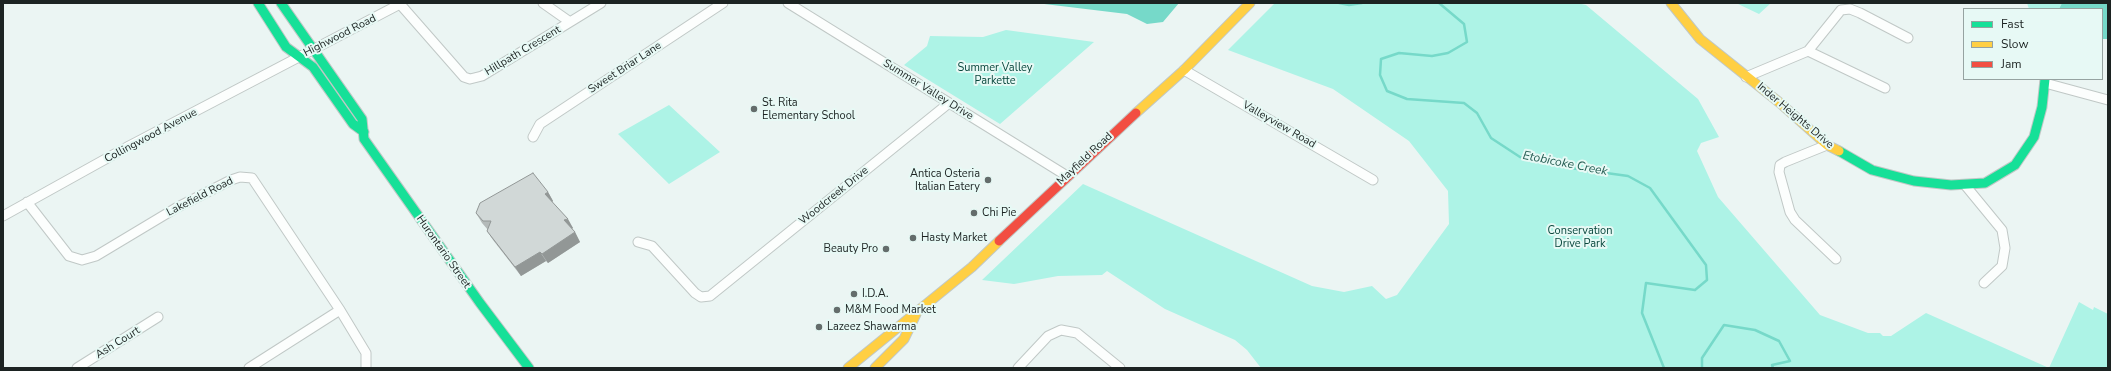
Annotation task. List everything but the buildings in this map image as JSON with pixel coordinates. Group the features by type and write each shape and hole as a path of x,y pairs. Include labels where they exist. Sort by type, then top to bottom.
{"main road":[{"name":"Hurontario Street","path":"258,3 286,47 313,67 352,124 364,132"},
{"name":"Hurontario Street","path":"282,3 362,119 364,139 480,303 529,368"},
{"name":"Mayfield Road","path":"848,368 972,267 1067,176 1184,70 1250,3"},
{"name":"Inder Heights Drive","path":"1671,3 1700,39 1780,103 1827,145 1872,170 1914,181 1965,184 1985,182 2015,165 2034,137 2042,107 2045,81"},
{"name":"Mayfield Road","path":"875,368 904,339 917,312"},
{"path":"869,351 889,368"}],"street":[{"name":"Highwood Road","path":"299,57 401,3"},
{"name":"Hillpath Crescent","path":"401,3 464,77 470,79 482,76 601,3"},
{"path":"543,3 570,22"},
{"name":"Sweet Briar Lane","path":"533,137 540,124 723,3"},
{"name":"Summer Valley Drive","path":"788,3 1067,176"},
{"path":"1746,76 1808,51 1841,10 1850,9 1860,13 1908,38"},
{"path":"1808,51 1885,88"},
{"name":"Collingwood Avenue","path":"3,216 129,146 299,57"},
{"name":"Valleyview Road","path":"1184,70 1373,180"},
{"path":"2045,81 2108,100"},
{"name":"Woodcreek Drive","path":"638,242 652,246 695,293 701,297 710,296 949,103"},
{"path":"1827,145 1785,162 1780,165 1779,172 1790,212 1795,220 1836,259"},
{"name":"Lakefield Road","path":"27,202 69,256 77,260 82,260 96,256 159,218 211,190 240,177 247,177 256,183 340,310"},
{"path":"1965,184 2002,230 2005,248 2002,266 1984,283"},
{"path":"249,368 340,310 366,353 366,368"},
{"name":"Ash Court","path":"77,368 158,317"},
{"path":"1018,368 1048,336 1061,330 1078,333 1120,368"}],"green space":[{"name":"Conservation Drive Park","path":"1275,3 1577,3 1586,5 1698,99 1719,137 1701,143 1697,151 1718,197 1820,315 1868,333 1880,333 1883,336 1891,336 1926,313 2049,368 1261,368 1247,350 1235,340 1165,309 1107,271 1102,275 1058,276 1014,284 982,280 1083,184 1312,286 1344,292 1372,286 1386,299 1397,295 1449,224 1448,191 1409,141 1333,89 1228,50"},
{"path":"1736,3 1771,3 1759,14"},
{"path":"2027,3 2062,3 2060,8 2029,8"},
{"name":"Summer Valley Parkette","path":"1006,30 1094,42 1000,124 904,65 927,46 930,36 983,37"},
{"path":"669,105 720,152 669,184 618,134"},
{"path":"2079,302 2093,310 2094,307 2108,314 2108,368 2049,368"}],"shaded area":[{"path":"1036,3 1179,3 1163,22 1147,24 1127,14"},
{"path":"2062,3 2108,3 2108,39 2103,39 2103,8 2060,8"}],"waterway":[{"name":"Etobicoke Creek","path":"1339,3 1349,5 1362,3"},
{"name":"Etobicoke Creek","path":"1439,3 1464,24 1467,42 1448,53 1432,56 1399,53 1381,59 1380,75 1387,91 1407,99 1464,103 1477,113 1491,138 1520,157 1563,167 1628,176 1650,188 1706,265 1707,280 1695,290 1646,283 1642,313 1664,368"},
{"name":"Etobicoke Creek","path":"1702,368 1702,358 1724,325 1755,330 1779,341 1790,361 1772,365 1773,368"}],"traffic: fast":[{"path":"258,3 286,47 313,67 353,124 364,132"},
{"path":"281,3 362,119 364,139 480,303 529,368"},
{"path":"1839,151 1872,170 1914,181 1951,185 1985,183 2015,165 2034,137 2042,107 2045,80"}],"traffic: slow":[{"path":"1136,113 1184,70 1250,3"},
{"path":"1671,3 1700,39 1780,103 1827,145 1839,151"},
{"path":"848,368 972,267 999,241"},
{"path":"875,368 904,339 916,314"}],"traffic: jam":[{"path":"999,241 1136,113"}],"place":[{"name":"St. Rita Elementary School","path":"754,109"},
{"name":"Antica Osteria Italian Eatery","path":"988,180"},
{"name":"Chi Pie","path":"974,213"},
{"name":"Hasty Market","path":"913,238"},
{"name":"Beauty Pro","path":"886,249"},
{"name":"I.D.A.","path":"854,294"},
{"name":"M&M Food Market","path":"837,310"},
{"name":"Lazeez Shawarma","path":"819,327"}]}
